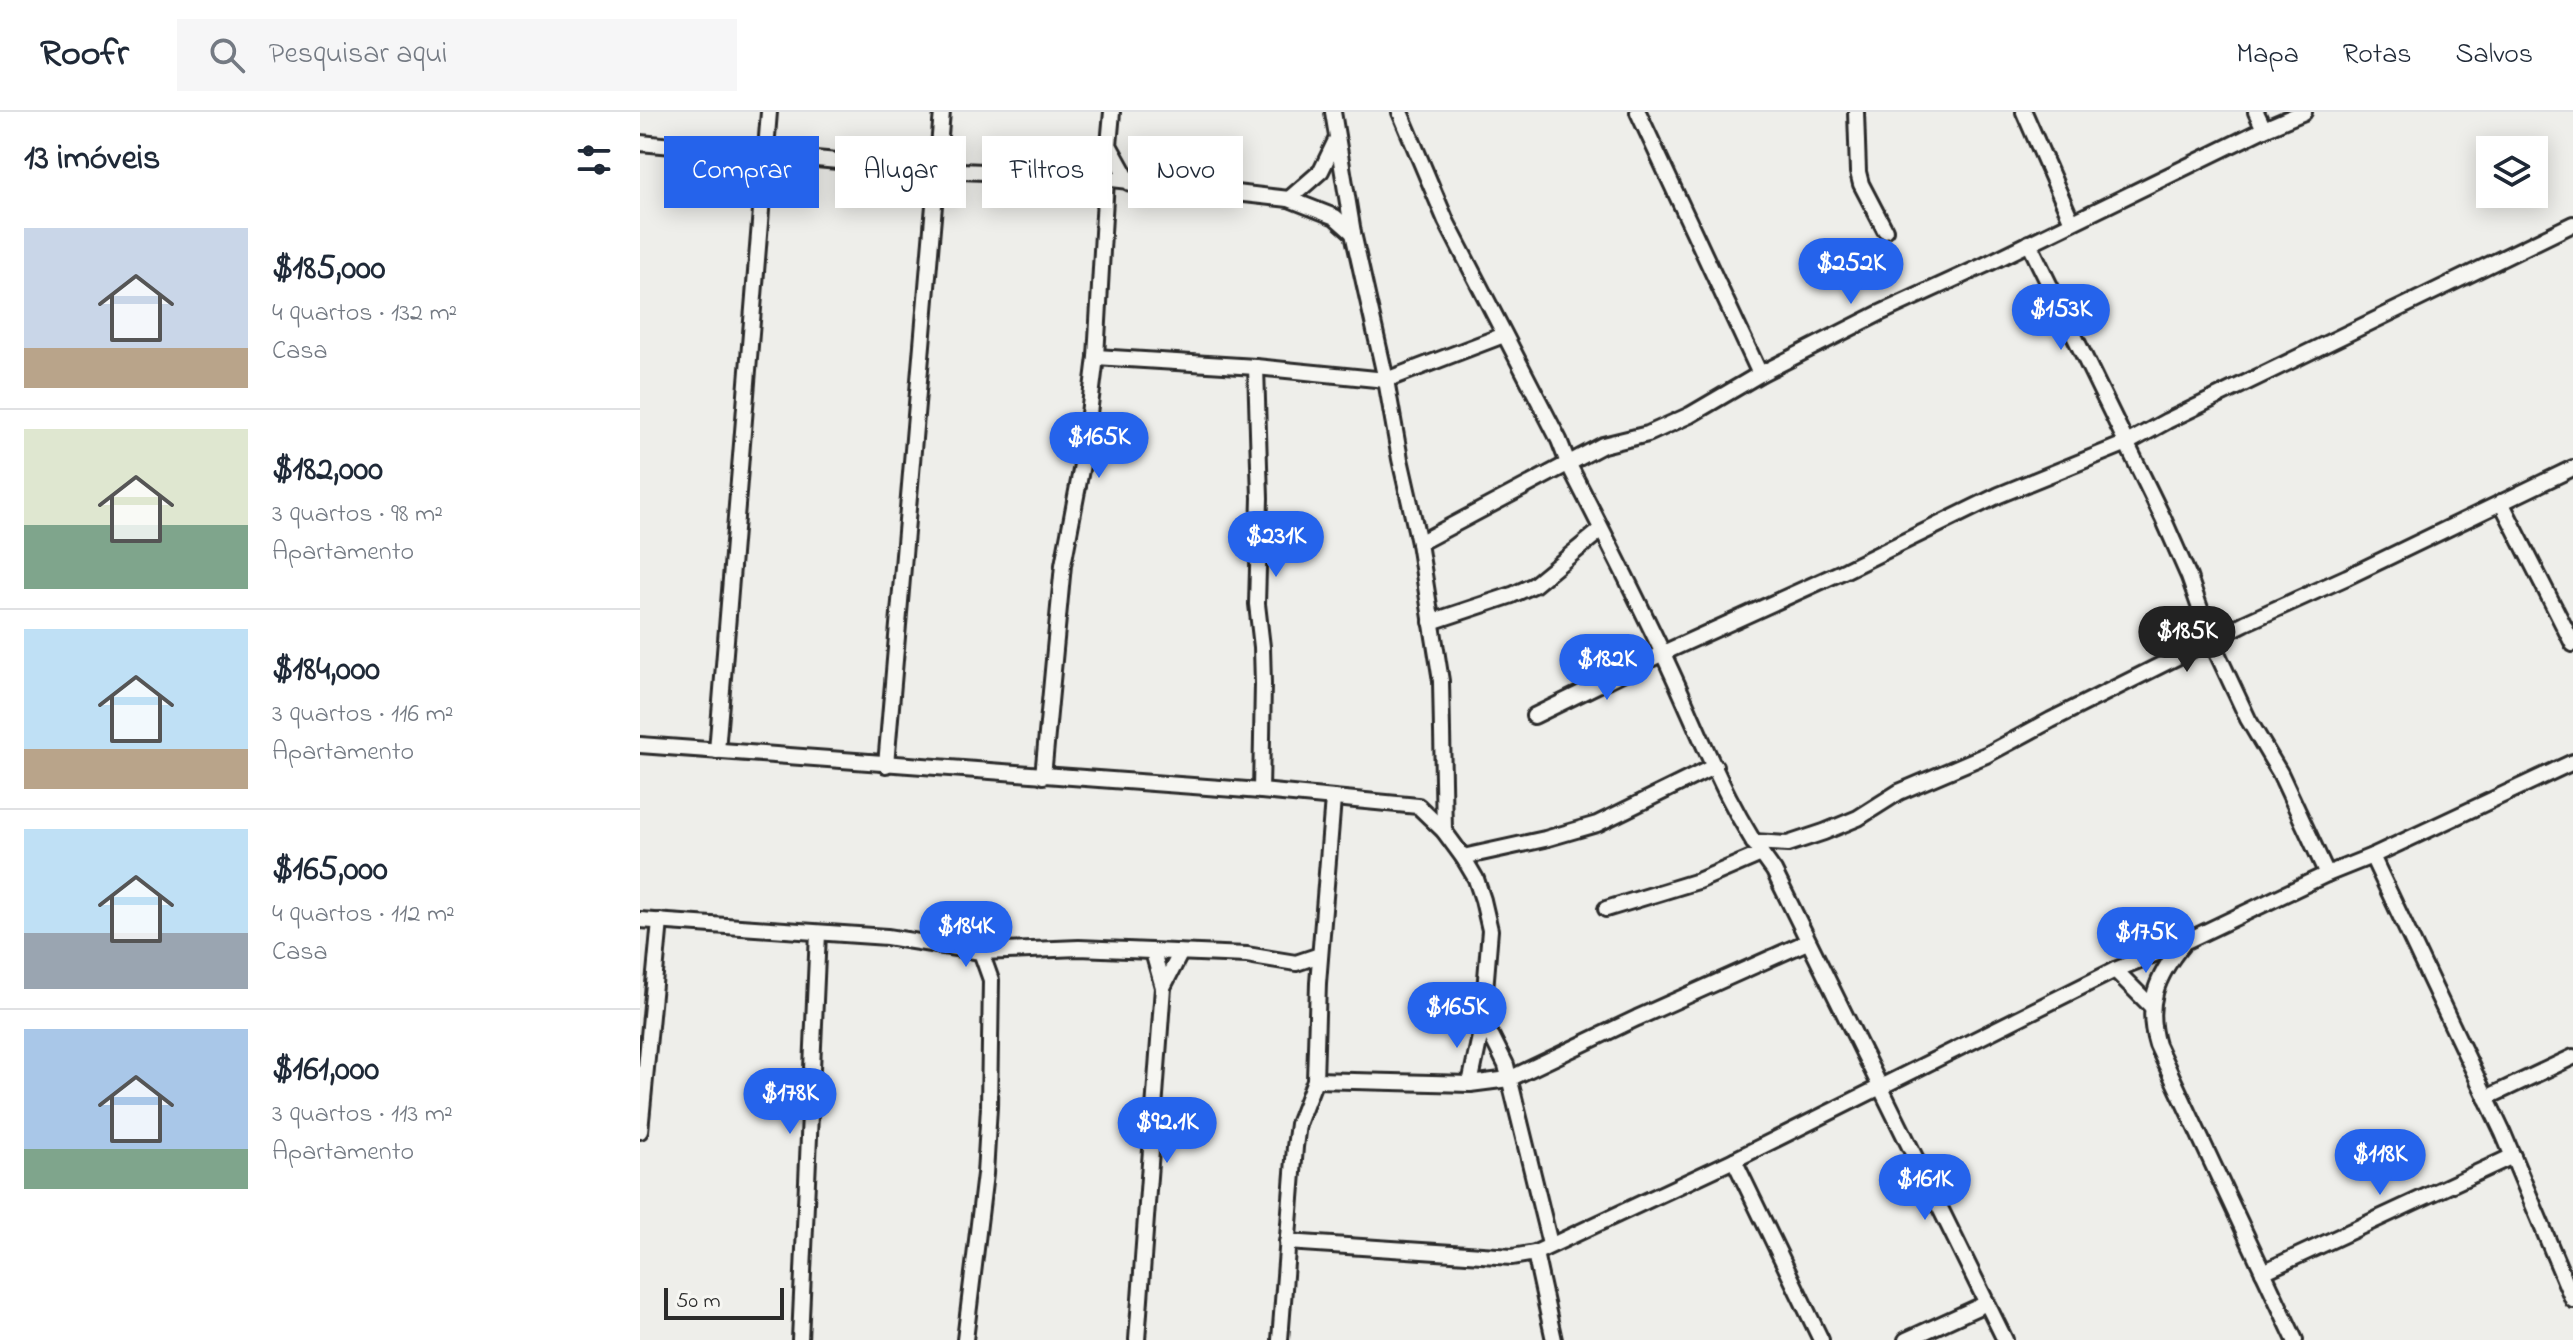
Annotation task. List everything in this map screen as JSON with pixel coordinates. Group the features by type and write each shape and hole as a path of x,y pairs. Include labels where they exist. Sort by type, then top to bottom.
{"street":[{"path":"767,136 769,112"},
{"path":"940,136 942,112"},
{"path":"1110,136 1112,112"},
{"path":"1333,112 1353,233 1419,543 1441,681 1444,831"},
{"path":"1400,112 1446,221 1559,440 1715,766 1757,848 1774,871 2005,1340"},
{"path":"1638,112 1760,374"},
{"path":"1856,112 1858,172 1885,230"},
{"path":"2024,112 2072,222"},
{"path":"2256,112 2264,129"},
{"path":"1419,543 1603,445 1648,434 1690,415 1760,374 1880,313 2304,112"},
{"path":"1289,199 1321,171 1337,137"},
{"path":"640,143 664,145"},
{"path":"1112,150 1128,179"},
{"path":"1243,194 1289,199 1335,217 1353,233"},
{"path":"717,751 762,208"},
{"path":"886,765 933,208"},
{"path":"1043,776 1063,565 1084,454 1096,357 1104,208"},
{"path":"1534,716 1999,495 2127,443 2573,224"},
{"path":"2029,243 2189,577 2211,640 2248,719 2280,773 2327,874"},
{"path":"1096,357 1256,367 1386,380 1504,335"},
{"path":"1256,367 1260,498 1257,604 1263,672 1261,791"},
{"path":"1606,909 1698,881 1757,848 1788,844 1858,818 1899,792 1986,755 2211,640 2573,468"},
{"path":"2501,502 2573,644"},
{"path":"1431,622 1534,585 1601,530"},
{"path":"640,745 1261,791 1418,806 1444,831 1476,879 1490,930 1482,1027 1470,1084"},
{"path":"1287,1242 1512,1257 1535,1253 1734,1160 2115,970 2184,942 2573,762"},
{"path":"1463,857 1597,824 1715,766"},
{"path":"1418,806 1442,786"},
{"path":"1280,1340 1298,1124 1315,1080 1318,983 1333,799"},
{"path":"1774,871 1788,844"},
{"path":"2372,856 2513,1156 2573,1300"},
{"path":"640,920 887,937 981,952 1079,948 1247,955 1296,963 1320,955"},
{"path":"640,1131 660,921"},
{"path":"800,1340 818,933"},
{"path":"1315,1080 1470,1084 1509,1079 1807,942"},
{"path":"2184,942 2163,972 2151,1006 2157,1045 2295,1340"},
{"path":"991,980 1007,951"},
{"path":"965,1340 989,1107 991,980 981,952"},
{"path":"1137,1340 1163,987 1153,952"},
{"path":"1163,987 1180,954"},
{"path":"1296,963 1318,983"},
{"path":"2115,970 2151,1006"},
{"path":"1482,1027 1492,1037 1506,1065 1550,1244"},
{"path":"2486,1098 2573,1057"},
{"path":"2263,1272 2513,1156"},
{"path":"1734,1160 1821,1340"},
{"path":"1535,1253 1554,1340"},
{"path":"1906,1340 1987,1303"}]}
